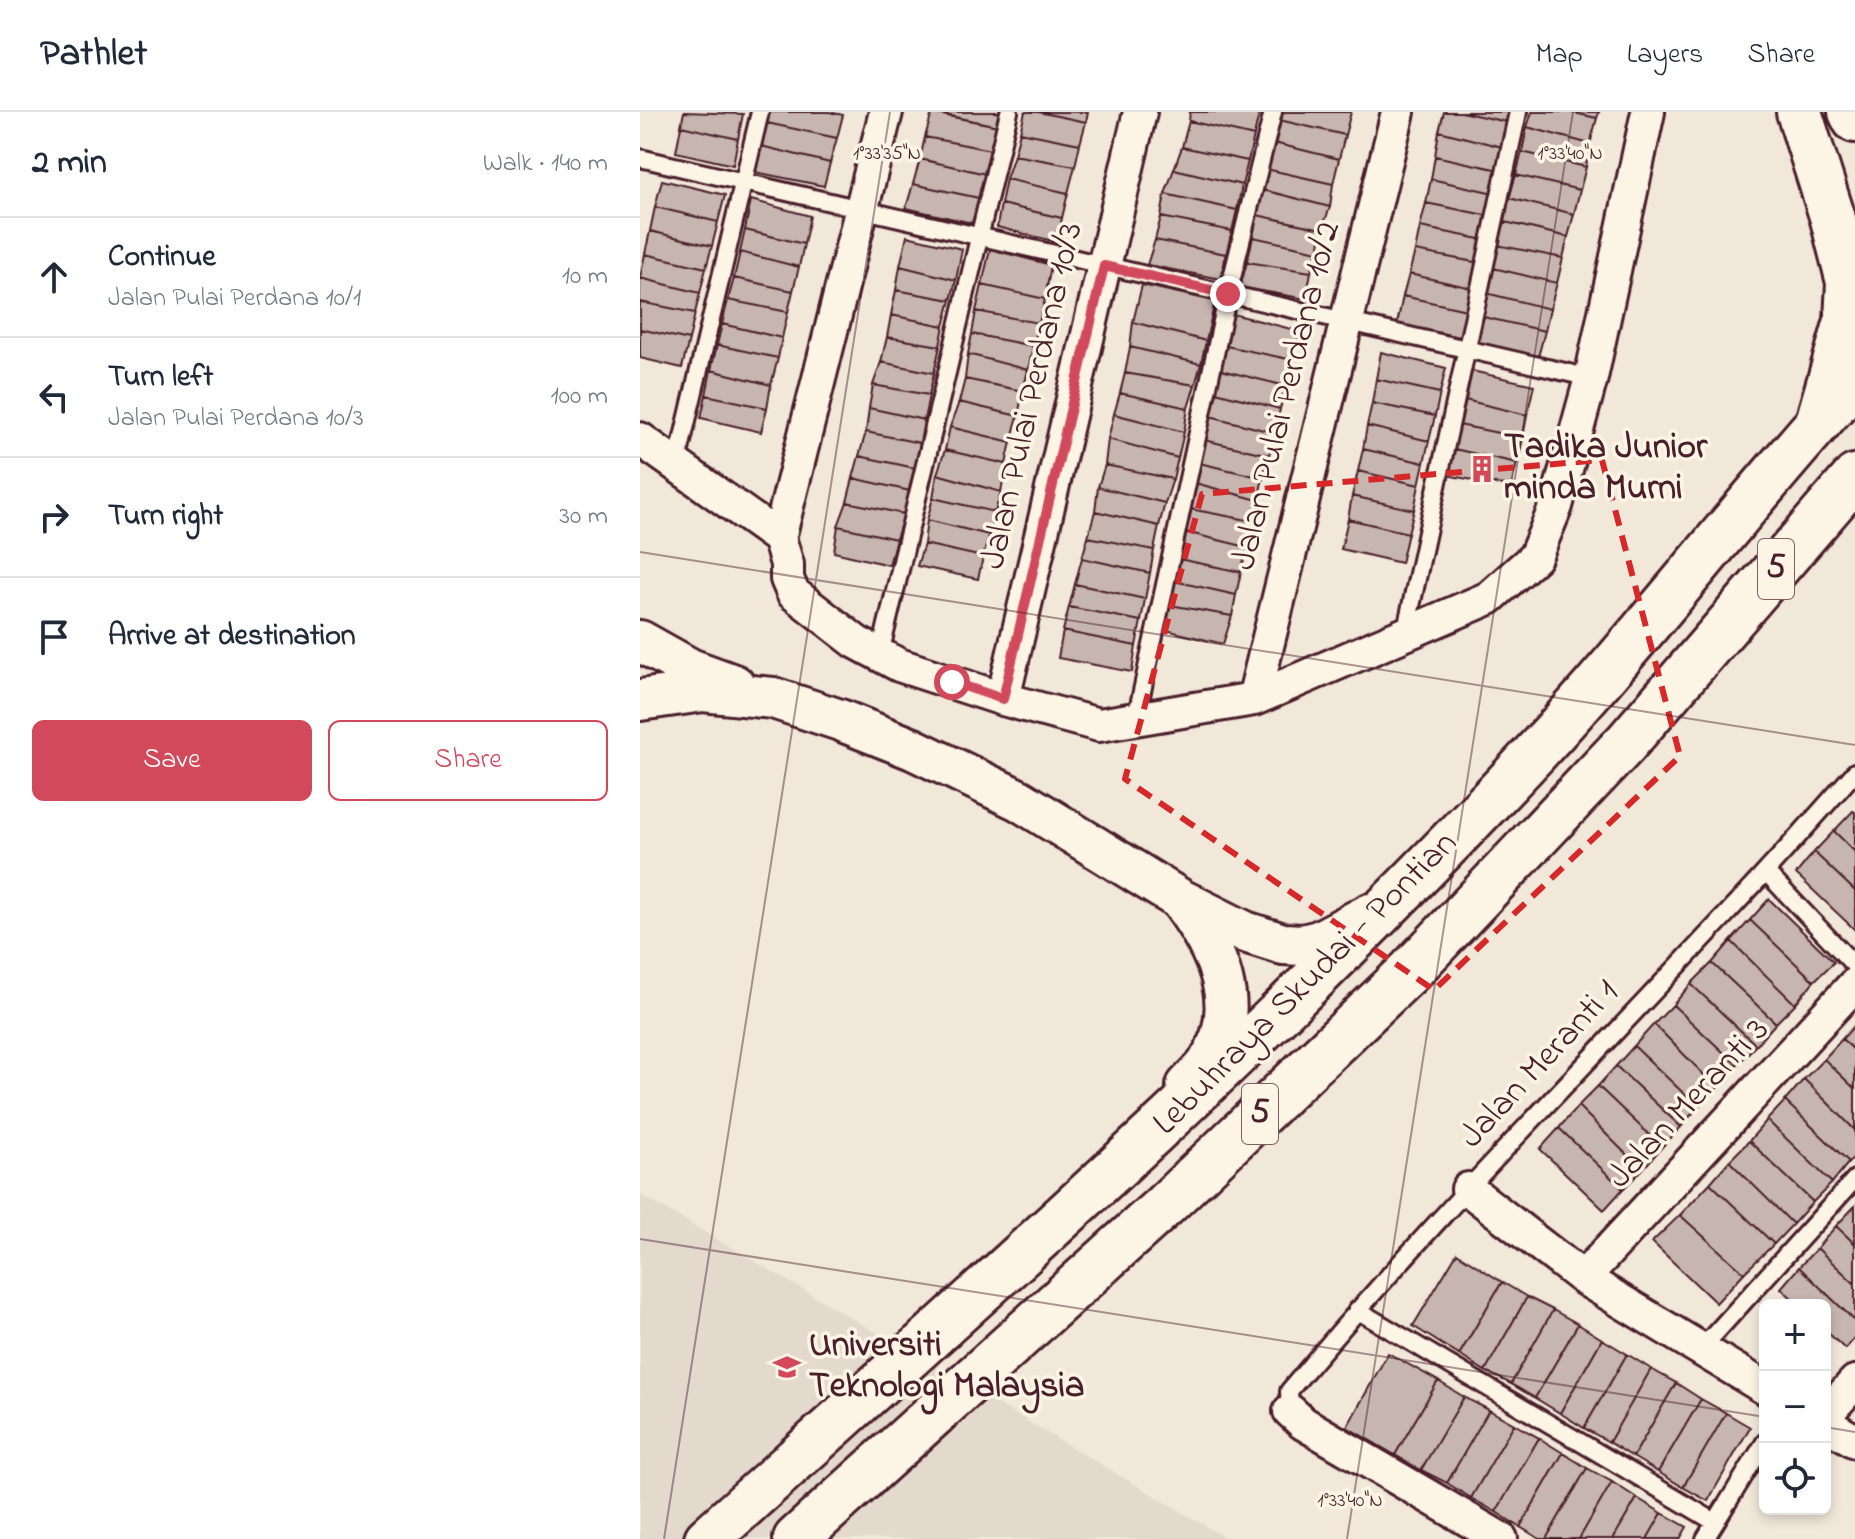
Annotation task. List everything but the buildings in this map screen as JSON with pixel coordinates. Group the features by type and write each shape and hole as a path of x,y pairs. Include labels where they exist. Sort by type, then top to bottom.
{"main road":[{"path":"1799,112 1833,219 1849,282 1836,418"},
{"path":"1851,112 1855,120"},
{"path":"1836,418 1855,381"},
{"name":"Lebuhraya Skudai - Pontian","path":"707,1539 1148,1141 1390,902 1523,765 1836,418"},
{"name":"Lebuhraya Skudai - Pontian","path":"796,1539 1165,1205 1410,971 1626,743 1855,477"}],"street":[{"path":"886,112 779,538 787,564 787,579 793,593 856,642 899,665 1003,699 1099,725 1254,699 1489,598 1535,557 1556,506 1591,378 1648,112"},
{"name":"Jalan Pulai Perdana 10/3","path":"1003,699 1140,112"},
{"name":"Jalan Pulai Perdana 10/2","path":"1254,699 1398,112"},
{"path":"640,439 779,538"},
{"path":"640,642 651,695 703,691 773,698"},
{"path":"640,642 711,678 840,720 913,749 1019,800 1181,900 1245,932 1283,944 1303,945 1343,930 1390,902"},
{"path":"1059,1223 1209,1062 1225,1023 1224,978 1204,932 1181,900"},
{"name":"Jalan Meranti 3","path":"1583,1278 1855,984"},
{"path":"1468,1189 1583,1278 1759,1384"},
{"path":"1831,1408 1855,1382"},
{"path":"1290,1411 1303,1423 1501,1539"},
{"path":"1831,1427 1855,1441"}],"lane":[{"path":"676,467 760,112"},
{"path":"880,654 1009,112"},
{"path":"1136,719 1228,294 1273,112"},
{"path":"1404,636 1518,112"},
{"path":"640,158 1591,378"},
{"name":"Jalan Meranti 1","path":"1290,1411 1289,1391 1357,1310 1767,873 1855,772"},
{"path":"1767,873 1855,966"},
{"path":"1701,1349 1855,1179"},
{"path":"1357,1310 1715,1522"},
{"path":"1705,1539 1764,1443"}],"highlighted area":[{"path":"1602,460 1680,756 1434,990 1125,779 1202,494"}],"shaded area":[{"name":"Universiti Teknologi Malaysia","path":"640,1194 1228,1539 640,1539"}],"place":[{"name":"Tadika Junior minda Murni","path":"1482,469"},
{"name":"Universiti Teknologi Malaysia","path":"787,1367"}],"route":[{"path":"952,682 1003,699 1104,266 1228,294"}]}
